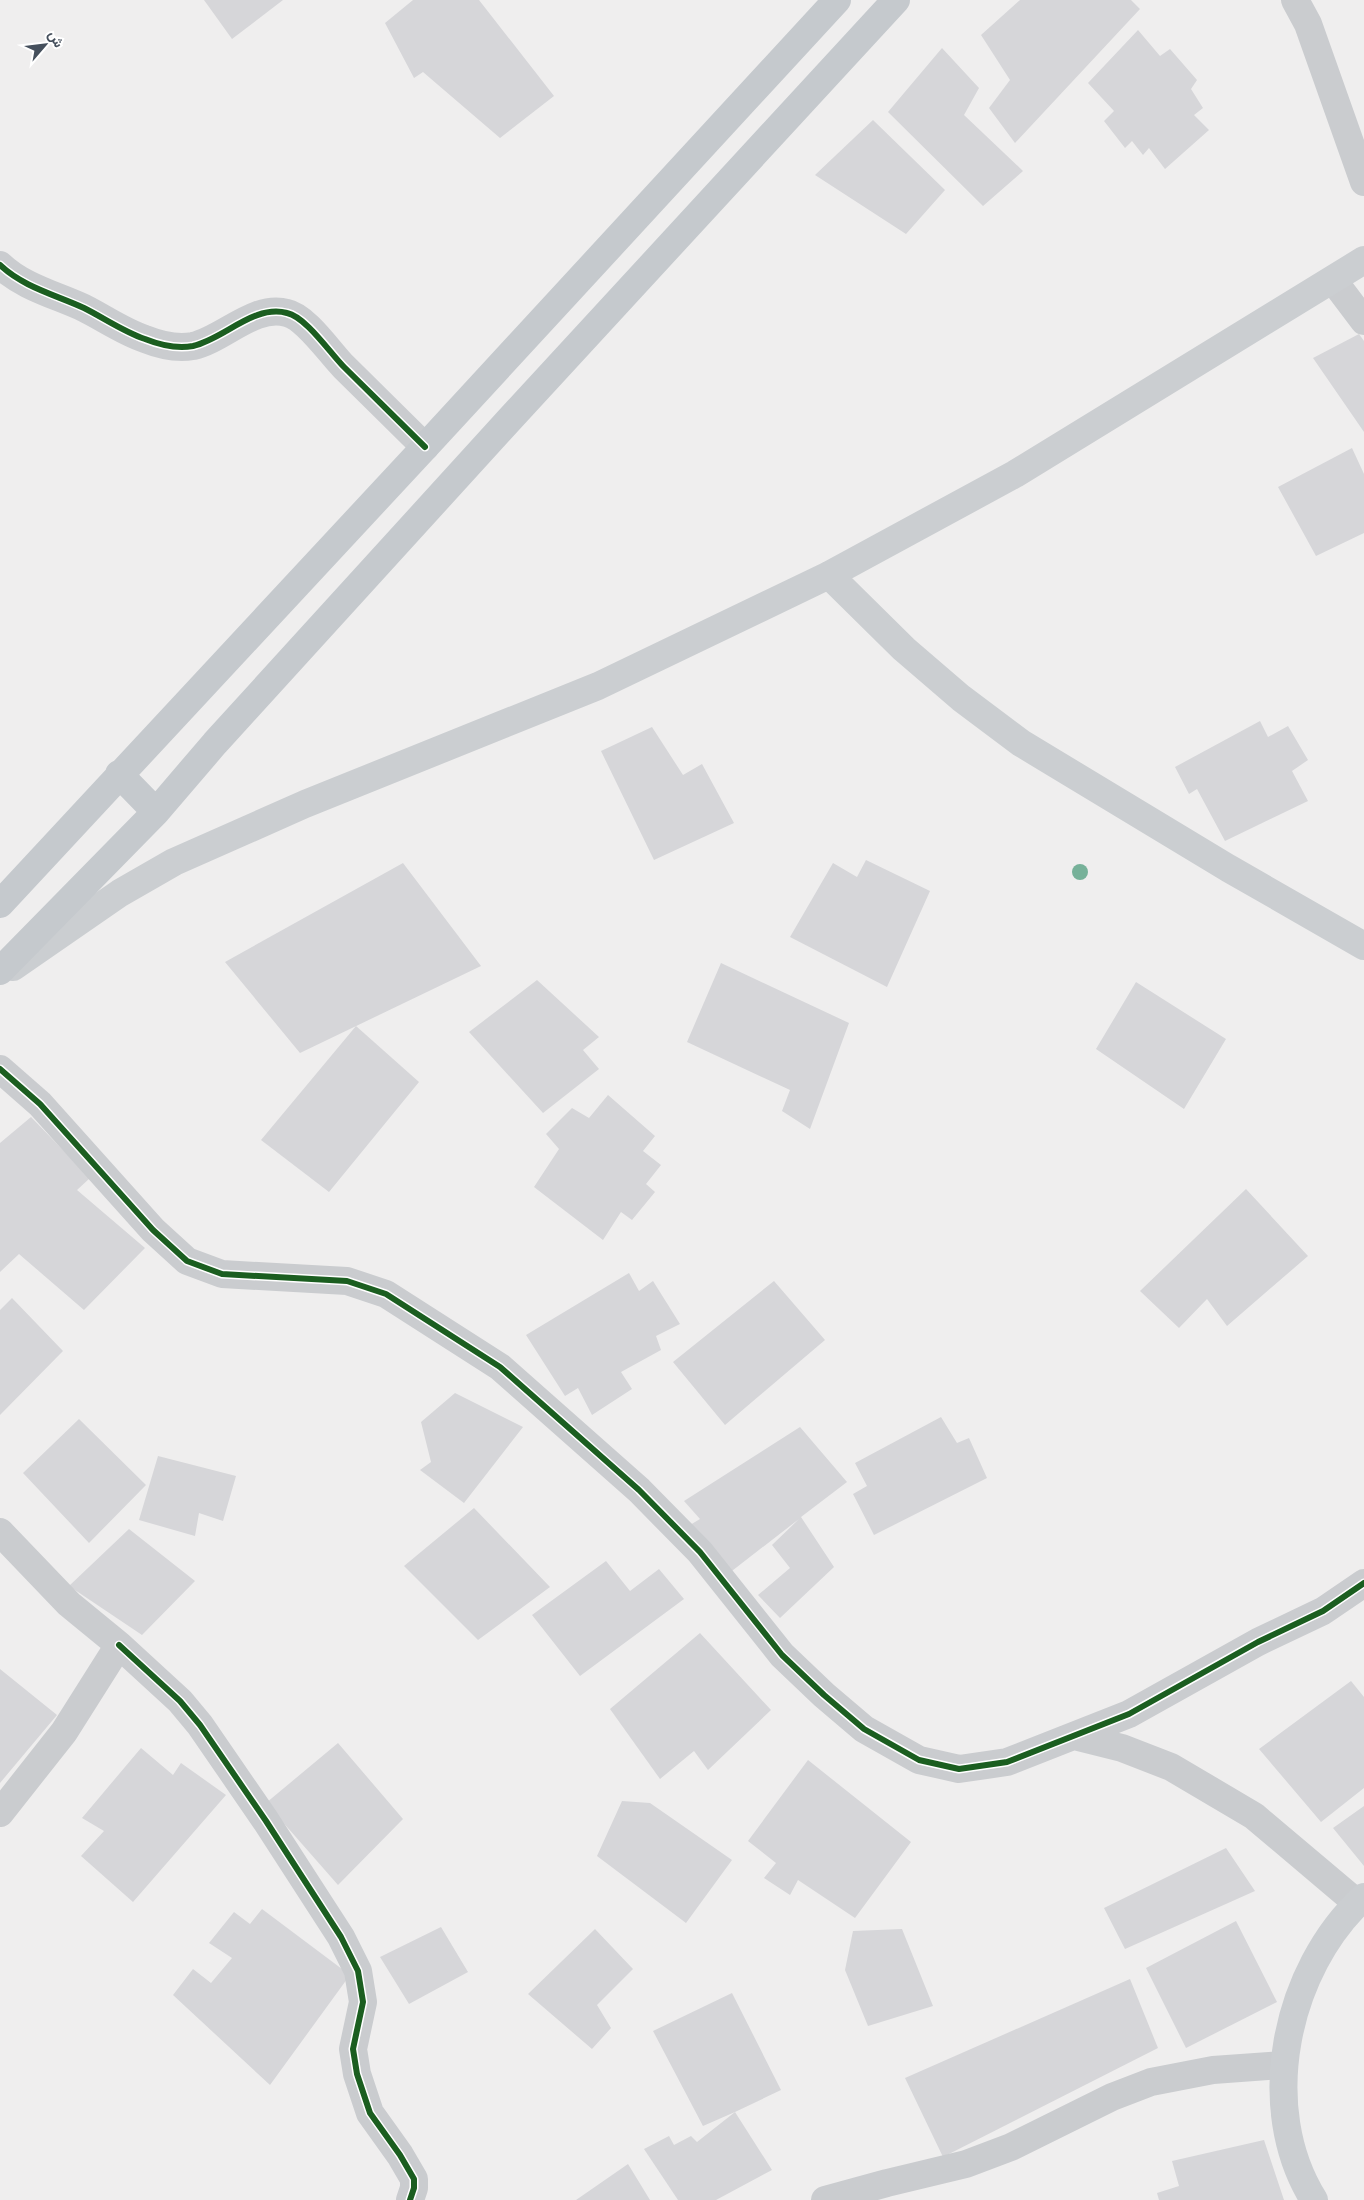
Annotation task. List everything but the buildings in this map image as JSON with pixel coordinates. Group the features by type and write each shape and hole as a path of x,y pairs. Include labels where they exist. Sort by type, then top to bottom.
{"main road":[{"path":"0,904 118,774 425,447 837,0"},
{"path":"0,970 156,812 215,744 503,427 896,0"},
{"path":"0,976 120,893 174,862 305,804 598,686 829,576 1015,474 1364,260"},
{"path":"829,576 904,649 961,698 1021,743 1228,868 1364,946"},
{"path":"118,774 156,812"},
{"path":"1314,2200 1301,2179 1291,2149 1283,2108 1283,2065 1297,2004 1321,1947 1361,1900"}],"street":[{"path":"1295,0 1308,24 1364,182"},
{"path":"0,265 24,282 84,308 143,339 177,348 194,346 258,316 274,311 289,313 309,327 342,365 425,447"},
{"path":"1333,280 1364,321"},
{"path":"0,1069 40,1104 154,1230 187,1261 222,1274 347,1281 386,1294 500,1367 639,1490 700,1552 782,1655 864,1729 919,1760 959,1769 1007,1762 1130,1714 1258,1642 1323,1610 1364,1583"},
{"path":"0,1532 69,1604 119,1645 180,1701 200,1725 266,1821 341,1938 358,1971 363,2002 353,2049 357,2074 370,2114 400,2155 414,2179 414,2188 410,2200"},
{"path":"0,1813 64,1732 119,1645"},
{"path":"1074,1736 1122,1748 1171,1767 1254,1816 1361,1900"},
{"path":"825,2200 966,2164 1011,2147 1112,2097 1151,2082 1212,2070 1283,2065"}],"cycle path":[{"path":"0,265 29,285 84,308 137,336 168,346 193,346 216,337 239,323 263,313 287,313 310,328 344,367 425,447"},
{"path":"0,1069 40,1104 153,1230 187,1261 222,1274 347,1281 386,1294 500,1367 639,1490 700,1552 782,1655 824,1695 864,1729 919,1760 959,1769 1007,1762 1129,1714 1258,1642 1323,1611 1364,1583"},
{"path":"119,1645 180,1701 200,1725 266,1821 341,1937 358,1971 363,2002 353,2049 357,2074 370,2113 400,2155 414,2179 414,2188 410,2200"}]}
